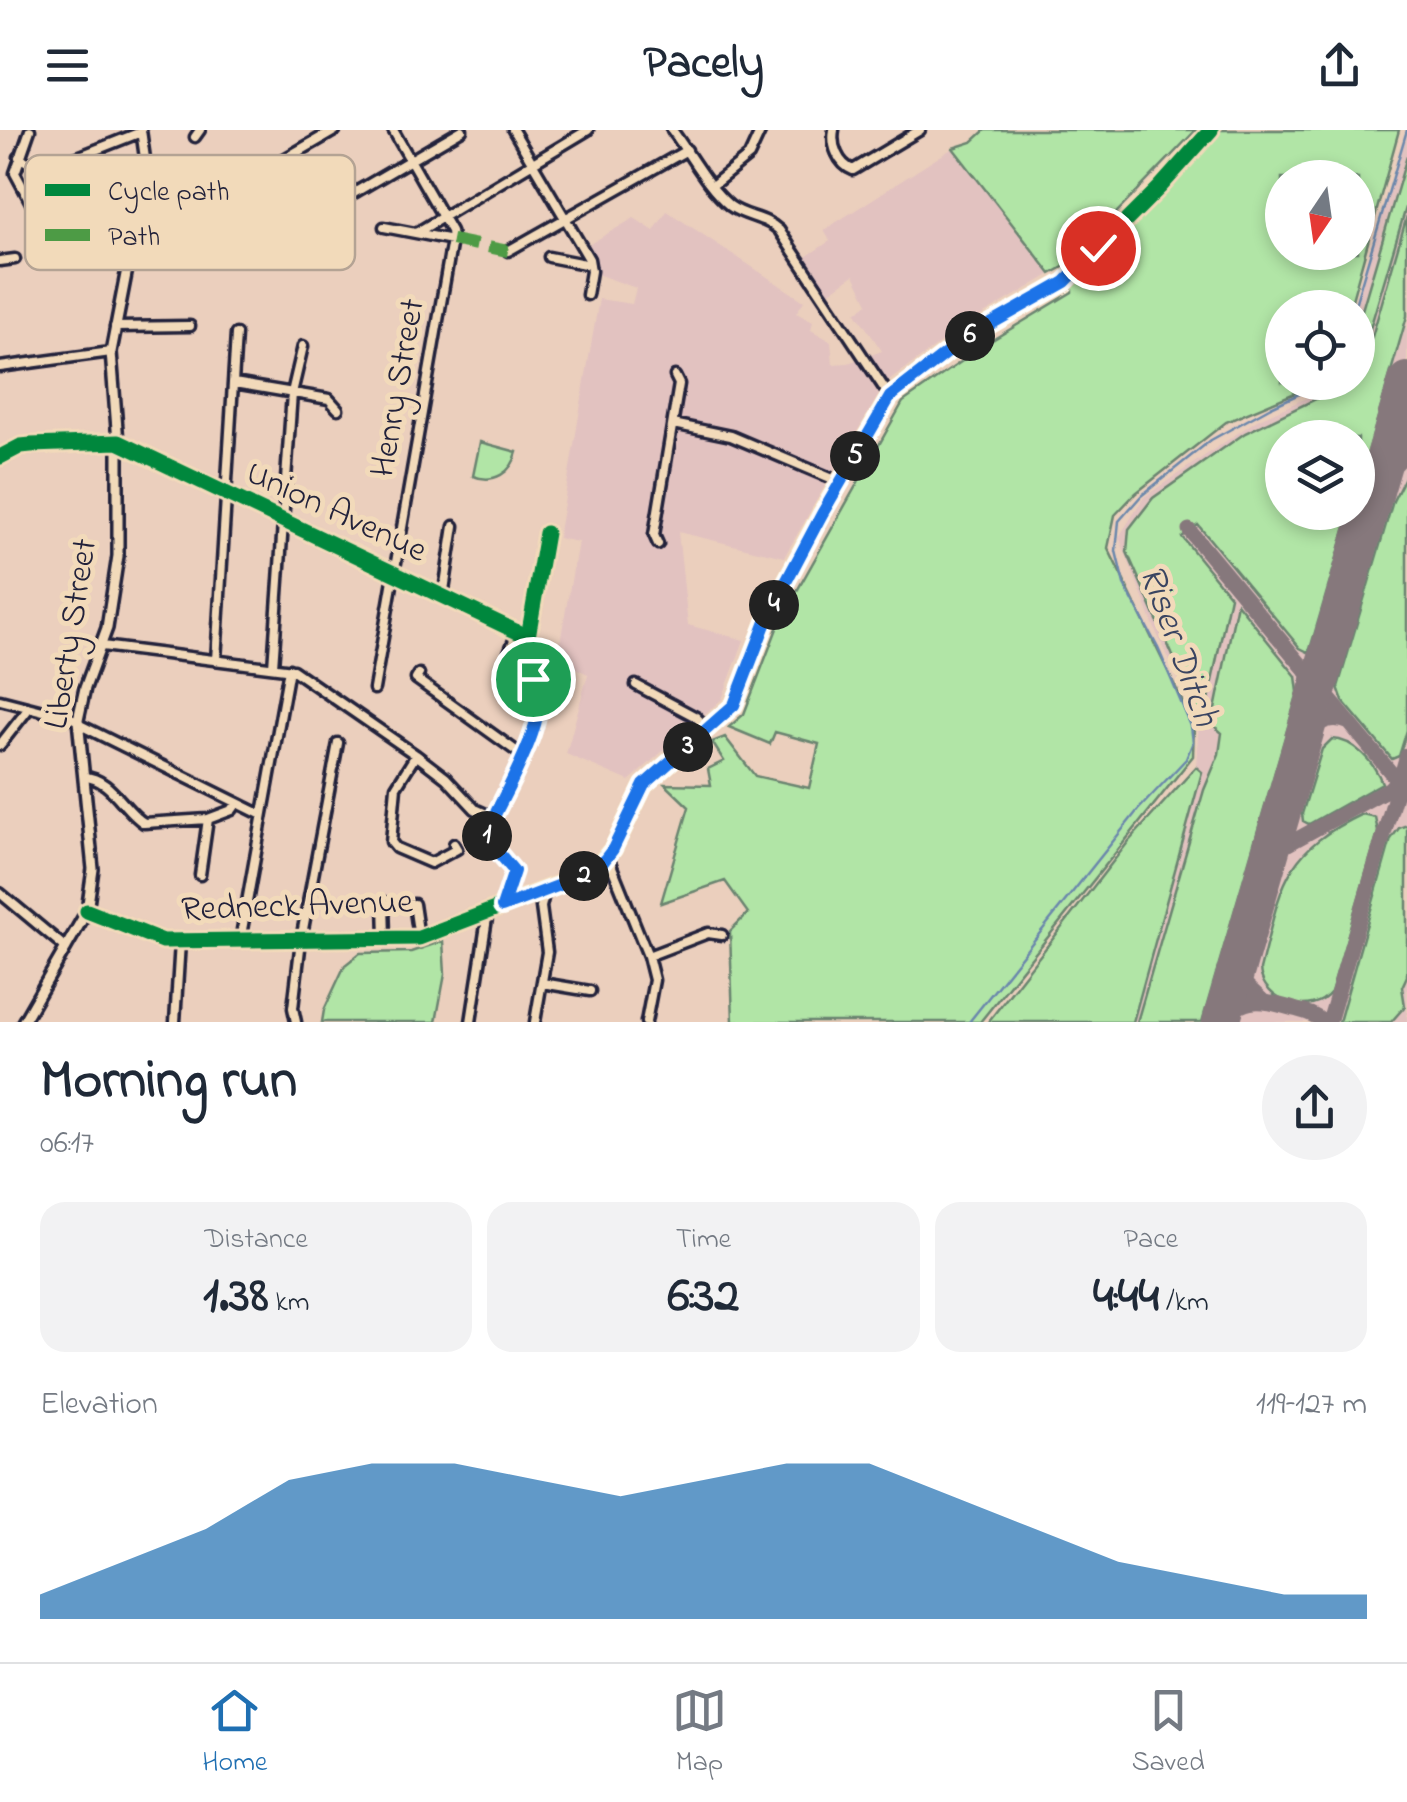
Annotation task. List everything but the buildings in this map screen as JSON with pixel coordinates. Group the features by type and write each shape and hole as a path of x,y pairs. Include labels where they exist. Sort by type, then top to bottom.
{"main road":[{"name":"Liberty Street","path":"291,155 335,130"},
{"name":"Liberty Street","path":"23,1022 87,911 93,869 78,722 85,688 102,646 118,556 118,442 111,352 127,270"}],"street":[{"path":"25,194 16,180 19,156 30,130"},
{"path":"392,130 443,216 452,240"},
{"path":"355,193 462,130"},
{"path":"513,130 590,266 586,295"},
{"path":"416,233 588,130"},
{"path":"672,130 732,207 779,230 890,397"},
{"path":"713,185 749,156 761,130"},
{"path":"834,130 834,148 850,169 857,169 913,131"},
{"path":"646,1022 654,980 608,857 644,785 709,730 738,698 769,614 890,397 966,338 1065,282 1211,130"},
{"path":"82,155 141,131"},
{"path":"508,251 686,150"},
{"path":"19,156 25,160"},
{"path":"384,227 452,240"},
{"name":"Henry Street","path":"374,689 452,240"},
{"path":"549,257 590,266"},
{"path":"0,261 15,259"},
{"path":"115,328 190,326"},
{"path":"216,660 236,334"},
{"path":"273,668 292,393 303,346"},
{"path":"0,367 111,352"},
{"path":"658,544 654,535 679,384 675,376"},
{"path":"234,383 329,399 338,409"},
{"path":"673,424 731,436 840,482"},
{"path":"0,457 31,444 118,442"},
{"name":"Union Avenue","path":"118,442 528,637 546,533"},
{"path":"443,597 454,526"},
{"path":"502,907 514,871 488,840 487,832 523,756 540,693 534,680 510,668 506,661 516,632"},
{"path":"102,646 289,670 416,755 446,778 475,810 493,818"},
{"path":"240,941 289,670"},
{"path":"419,674 416,679 523,756"},
{"path":"636,685 696,717 709,730"},
{"path":"0,700 78,722 262,816"},
{"path":"0,745 28,708"},
{"path":"296,1022 293,1012 301,940 338,744"},
{"path":"416,755 396,787 391,842 431,864 458,850 454,844"},
{"path":"84,777 103,782 144,823 208,819 232,810 237,803"},
{"path":"200,875 208,819"},
{"name":"Redneck Avenue","path":"87,911 150,938 180,942 419,938 592,872 608,857"},
{"path":"535,1022 547,952 541,906 545,890"},
{"path":"0,892 66,948"},
{"path":"384,902 384,939"},
{"path":"414,904 419,938"},
{"path":"471,1022 488,912"},
{"path":"648,956 708,933 722,935"},
{"path":"175,1022 180,942"},
{"path":"542,983 590,992"}],"shaded area":[{"path":"1407,132 1407,1022 988,1022 1129,841 1196,767 1199,721 1157,634 1119,537 1144,497 1257,420 1302,400 1375,400 1375,290 1360,290 1366,270 1375,270 1375,240"},
{"path":"953,148 1051,274 962,327 886,383 784,557 678,532 688,625 744,640 722,699 629,781 566,754 588,674 557,659 578,542 558,538 599,299 632,304 636,288 591,272 583,248 634,218 654,231 667,211 804,301 796,313 813,321 811,330 831,341 833,364 848,363 882,351 856,313 868,303 854,275 821,298 798,262 830,241 824,230"}],"green space":[{"path":"985,130 1196,130 1065,266 1051,274 953,148 972,142"},
{"path":"1210,130 1399,130 1375,217 1375,160 1265,160 1265,270 1360,270 1355,290 1265,290 1265,400 1278,400 1226,422 1136,493 1115,515 1108,548 1194,725 1193,756 980,1022 733,1022 730,931 748,913 725,881 661,903 689,807 665,784 711,785 708,769 724,761 712,742 725,737 755,776 809,788 819,744 775,732 770,744 729,727 744,714 779,623 903,402 994,339 1072,292 1072,276"},
{"path":"1407,156 1407,204 1375,312 1375,290 1368,290"},
{"path":"1407,216 1407,316 1375,427 1375,420 1272,420 1314,400 1375,400 1375,326"},
{"path":"1265,423 1265,530 1345,530 1308,652 1300,648 1198,525 1182,537 1230,596 1203,724 1127,552 1129,529 1153,498 1245,433"},
{"path":"480,442 517,452 501,475 488,479 473,476"},
{"path":"1407,473 1407,730 1399,756 1392,759 1343,701 1338,687 1393,501"},
{"path":"1237,603 1296,676 1298,692 1202,1022 1137,1022 1204,790 1219,754 1222,733 1212,724"},
{"path":"1332,739 1348,743 1363,754 1382,783 1309,824 1303,821 1302,814 1322,749"},
{"path":"1196,767 1202,772 1133,1022 988,1022 1129,841"},
{"path":"1362,814 1375,817 1378,832 1331,992 1312,1004 1289,1003 1270,991 1260,970 1280,895 1288,876 1315,843"},
{"path":"1407,825 1407,976 1402,987 1405,1006 1391,1022 1339,1022 1391,839 1399,828"},
{"path":"443,941 445,974 436,1022 322,1022 345,965 360,953 411,952"}],"waterway":[{"name":"Riser Ditch","path":"1359,290 1407,130"},
{"name":"Riser Ditch","path":"969,1022 1138,810 1186,759 1193,742 1191,726 1158,648 1124,584 1116,551 1119,521 1141,496 1211,440 1286,400"}],"taxiway":[{"path":"1375,501 1393,467 1407,453"},
{"path":"1189,530 1407,792"},
{"path":"1325,662 1326,692"},
{"path":"1302,743 1322,722 1335,719 1350,723"},
{"path":"1329,1022 1407,755"},
{"path":"1270,854 1390,788 1399,777"},
{"path":"1239,958 1245,984 1262,1000"},
{"path":"1222,1022 1238,1007 1255,1002 1302,1011 1323,1022"}],"runway":[{"path":"1221,1022 1407,381"}],"marked path":[{"path":"452,240 508,251"}],"cycle path":[{"path":"87,911 163,941 419,938 592,872 613,849 644,785 734,705 769,614 821,514 890,397 966,338 1065,282 1211,130"},
{"path":"0,457 21,446 118,442 528,637 546,533"}],"route":[{"path":"533,679 540,693 530,740 487,832 488,840 514,871 502,907 584,876 600,866 613,849 639,791 734,705 769,614 890,397 966,338 1057,288 1098,248"}]}
